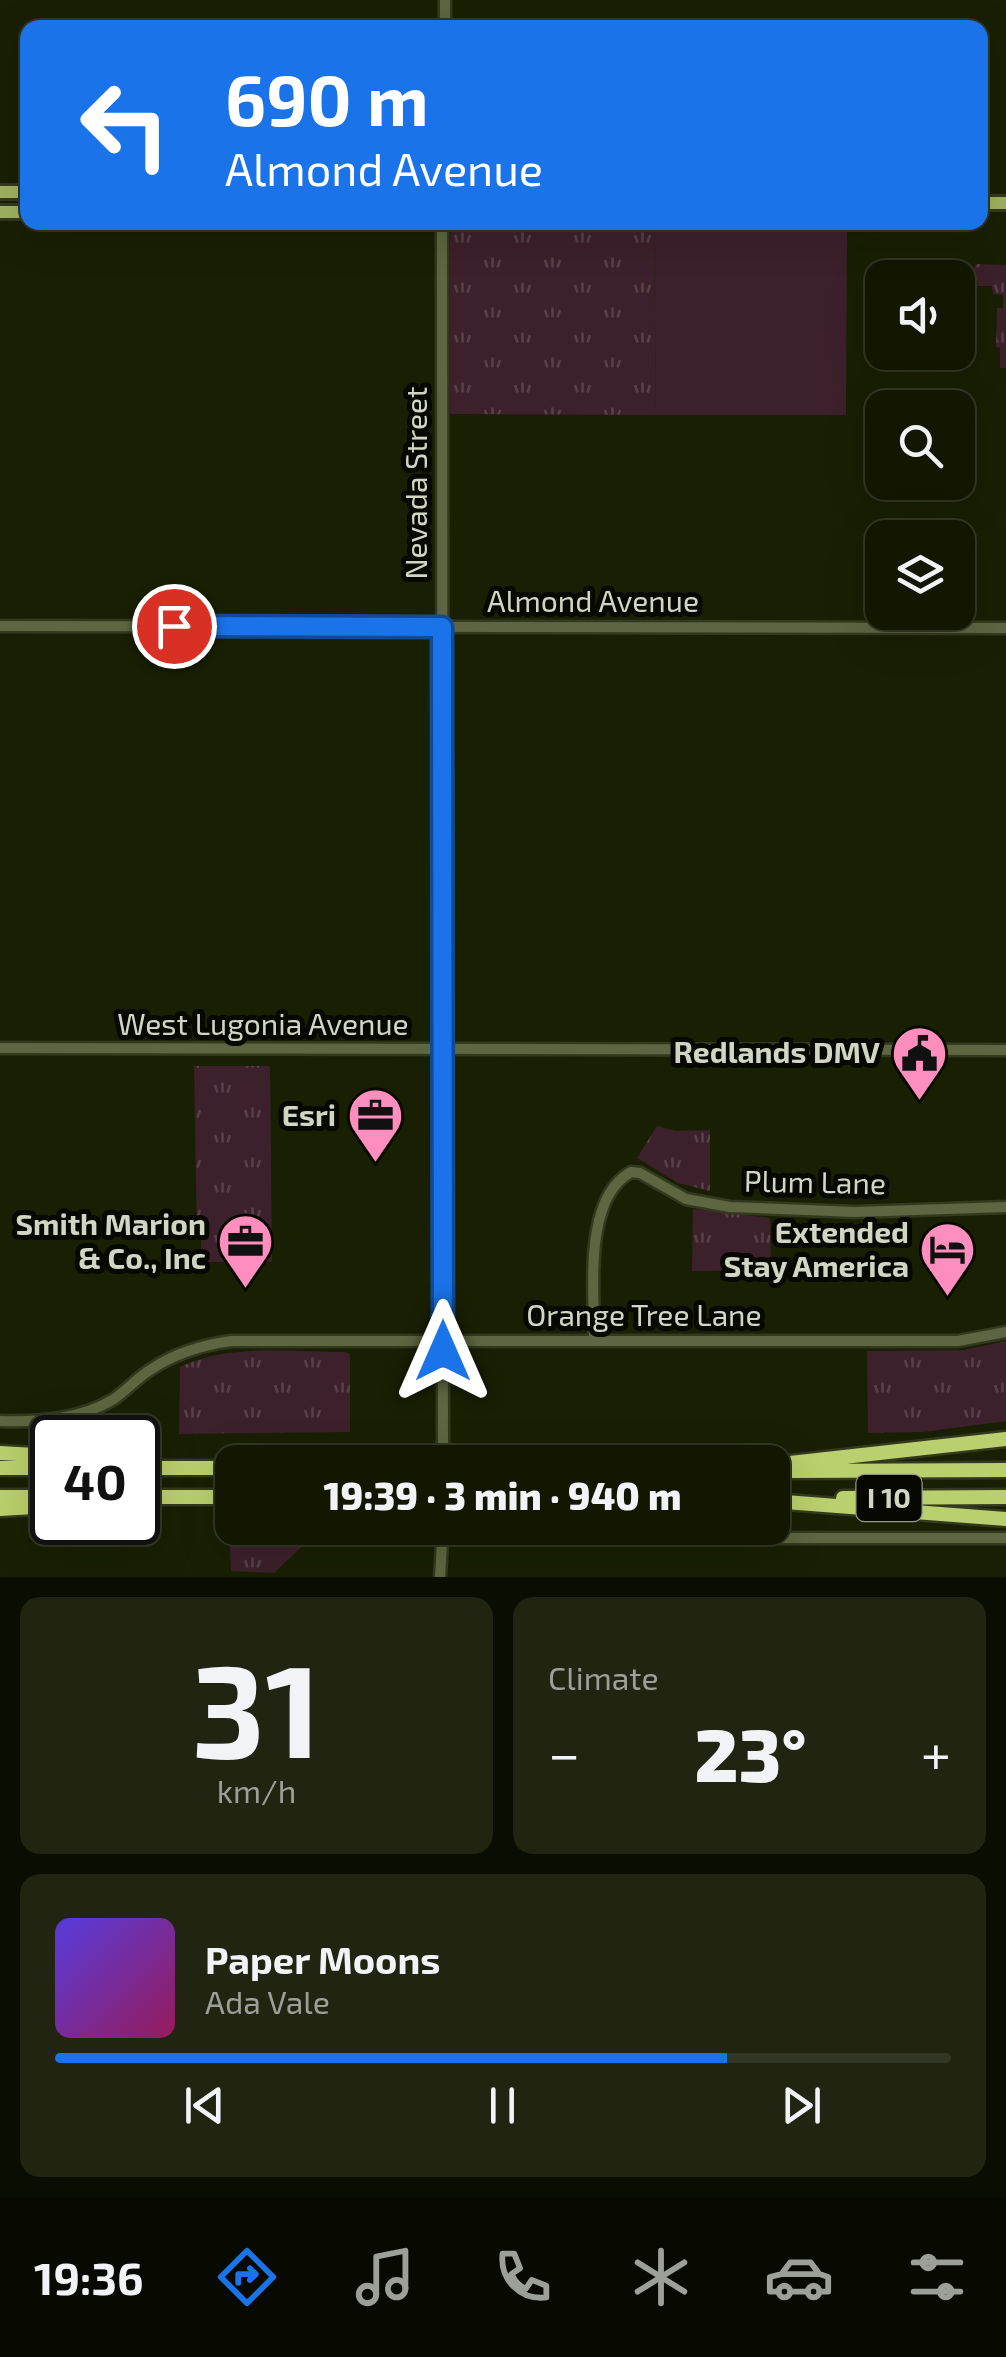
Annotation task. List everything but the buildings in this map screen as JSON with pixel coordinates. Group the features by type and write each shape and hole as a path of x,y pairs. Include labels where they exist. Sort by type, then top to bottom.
{"highway":[{"path":"790,1466 1006,1439"},
{"path":"0,1453 30,1455"},
{"path":"0,1468 30,1468"},
{"path":"160,1468 215,1468"},
{"name":"I 10","path":"790,1468 1006,1469"},
{"path":"0,1497 30,1497"},
{"path":"160,1498 215,1497"},
{"name":"I 10","path":"790,1500 1006,1497"},
{"path":"790,1501 1006,1519"},
{"path":"0,1509 30,1507"}],"street":[{"name":"Nevada Street","path":"442,230 443,1445"},
{"name":"Almond Avenue","path":"0,626 1006,628"},
{"name":"West Lugonia Avenue","path":"0,1048 1006,1050"},
{"name":"Plum Lane","path":"594,1341 597,1228 606,1202 621,1178 631,1172 640,1173 686,1199 730,1207 855,1212 1006,1207"},
{"name":"Orange Tree Lane","path":"0,1421 43,1421 89,1410 112,1400 178,1354 219,1343 958,1341 1006,1332"},
{"path":"790,1536 1006,1538"},
{"path":"442,1577 443,1545"}],"green space":[{"path":"452,230 654,230 656,415 450,414"},
{"path":"654,230 847,230 846,415 656,415"},
{"path":"1006,265 1006,368 1000,368 1000,348 996,347 997,308 1003,308 1003,295 993,294 992,286 975,286 975,266"},
{"path":"194,1066 270,1066 272,1262 201,1262 201,1239 197,1238"},
{"path":"657,1126 676,1131 710,1130 710,1191 678,1183 637,1158"},
{"path":"693,1209 770,1218 771,1270 692,1271"},
{"path":"1006,1341 1006,1421 923,1432 868,1433 867,1351 964,1350"},
{"path":"239,1352 350,1354 350,1432 179,1434 180,1367 199,1359"},
{"path":"230,1545 303,1545 274,1573 231,1571"}],"place":[{"name":"Redlands DMV","path":"919,1102"},
{"name":"Esri","path":"375,1165"},
{"name":"Smith Marion & Co., Inc","path":"245,1291"},
{"name":"Extended Stay America","path":"948,1299"}],"route":[{"path":"174,626 442,627 443,1351"}]}
